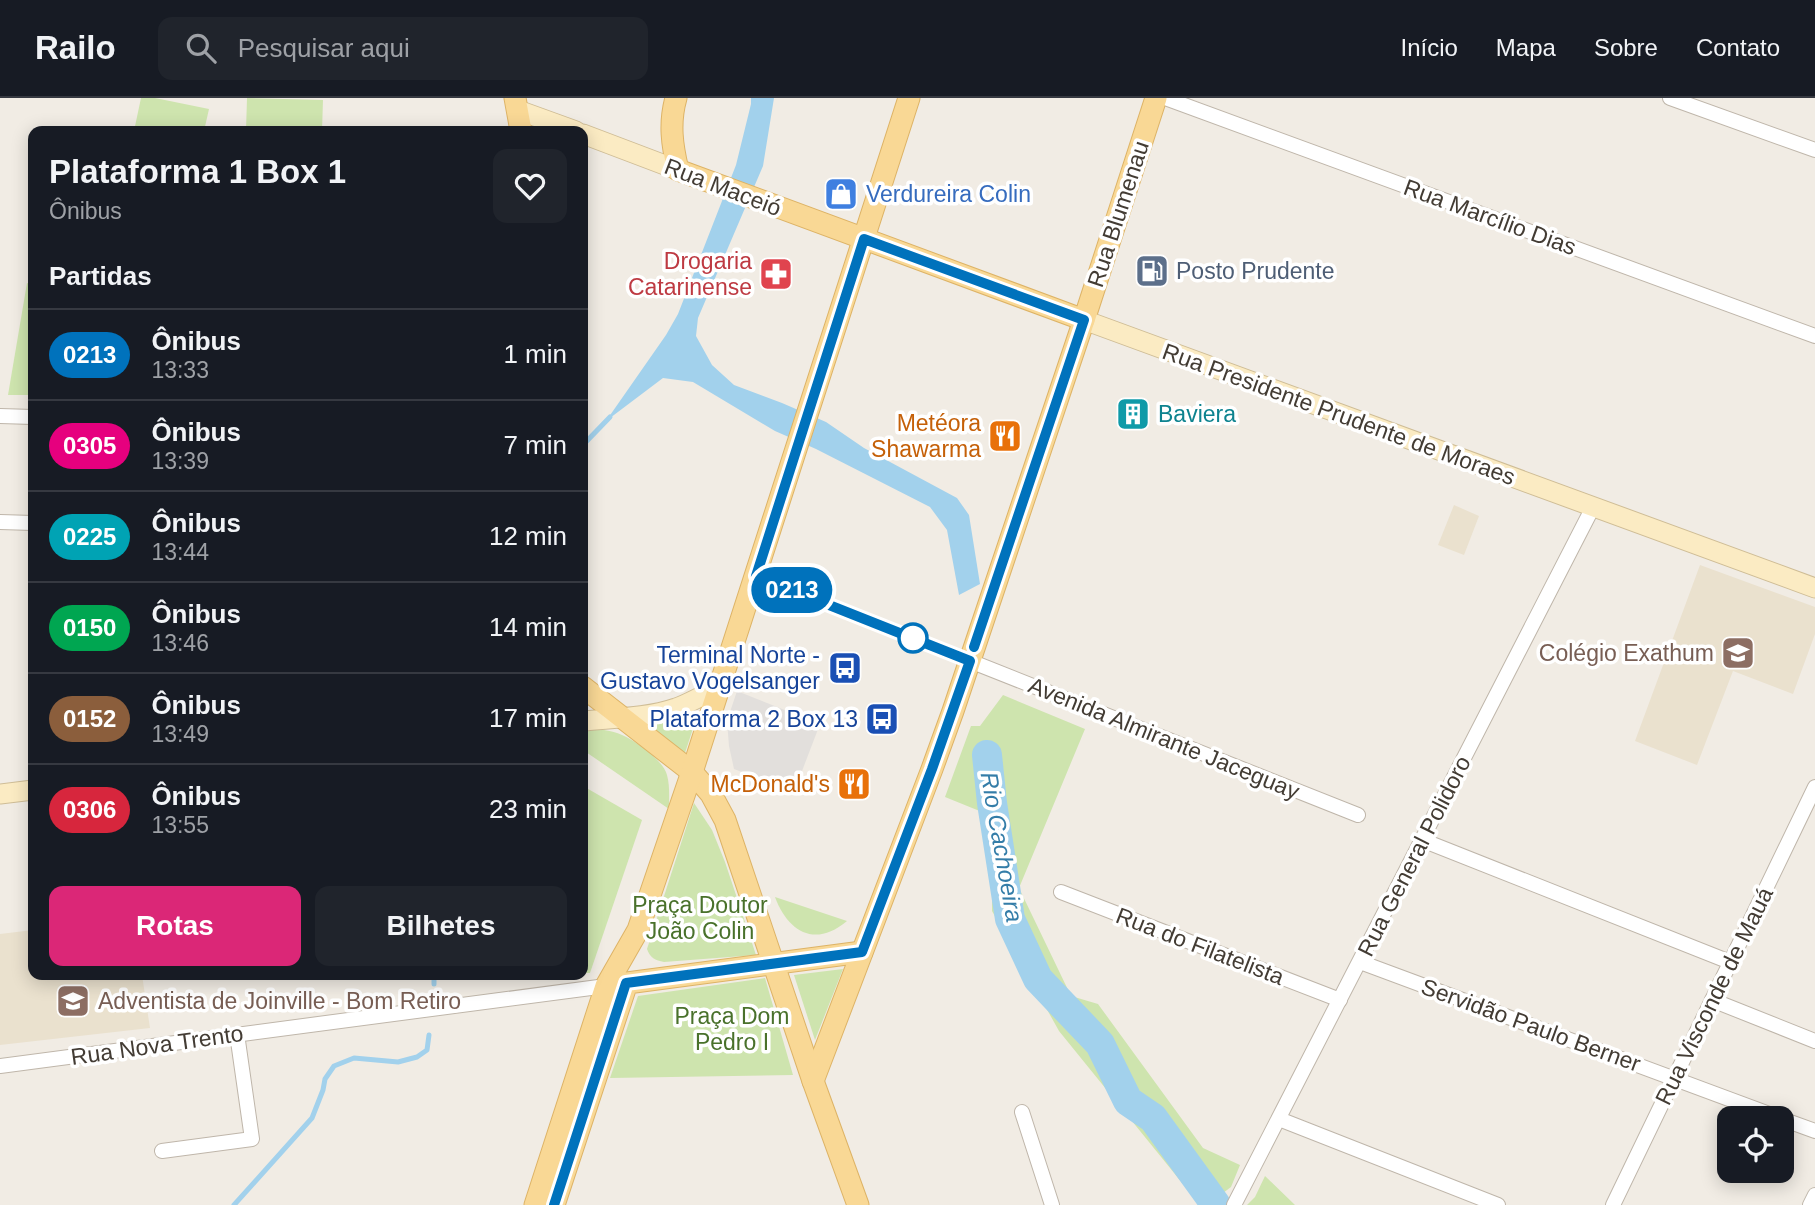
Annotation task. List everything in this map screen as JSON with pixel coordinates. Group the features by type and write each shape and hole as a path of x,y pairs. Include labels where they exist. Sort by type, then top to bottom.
{"main road":[{"path":"676,98 671,133 678,170"},
{"path":"554,1205 626,983 638,930 692,772 909,98"},
{"name":"Rua Blumenau","path":"813,1081 932,769 970,661 1156,98"},
{"path":"517,104 520,126"},
{"path":"517,104 565,126"},
{"name":"Rua Maceió","path":"588,136 864,239"},
{"name":"Rua Presidente Prudente de Moraes","path":"864,239 1815,588"},
{"path":"588,720 674,709 720,686"},
{"path":"588,691 692,772 711,794 725,820 858,1205"},
{"path":"0,794 28,791"},
{"path":"535,1205 637,959 638,930"},
{"name":"Rua Nova Trento","path":"626,983 862,952"}],"street":[{"name":"Rua Marcílio Dias","path":"1165,98 1815,336"},
{"path":"1670,98 1815,150"},
{"path":"0,416 28,417"},
{"name":"Rua General Polidoro","path":"1234,1205 1593,507"},
{"path":"0,522 28,523"},
{"name":"Avenida Almirante Jaceguay","path":"970,661 1357,815"},
{"name":"Rua Visconde de Mauá","path":"1613,1205 1815,787"},
{"path":"1422,840 1730,962"},
{"name":"Rua do Filatelista","path":"1061,892 1340,1000"},
{"name":"Servidão Paulo Berner","path":"1360,962 1748,1106"},
{"name":"Rua Nova Trento","path":"0,1066 626,983"},
{"path":"1712,1000 1815,1041"},
{"path":"162,1150 252,1139 237,1034"},
{"path":"1022,1112 1052,1205"},
{"path":"1279,1119 1498,1205"},
{"name":"Servidão Paulo Berner","path":"1794,1123 1815,1131"},
{"path":"1810,1205 1815,1195"}],"shaded area":[{"path":"1454,505 1479,516 1464,555 1438,545"},
{"name":"Colégio Exathum","path":"1700,565 1815,607 1815,634 1793,694 1733,671 1697,765 1635,741"},
{"path":"737,691 820,724 794,792 734,769 727,721"},
{"name":"Adventista de Joinville - Bom Retiro","path":"28,931 28,980 143,980 150,1028 0,1045 0,934"}],"green space":[{"path":"141,98 155,98 209,109 205,126 135,126"},
{"path":"247,98 323,100 322,126 246,126"},
{"path":"27,283 28,395 8,395"},
{"path":"1003,695 1085,729 1019,888 1071,996 1098,1004 1203,1148 1240,1165 1231,1187 1207,1205 1200,1205 1059,1031 992,911 992,846 987,814 945,797 971,726 980,726"},
{"path":"698,713 685,753 642,722"},
{"path":"588,729 622,735 655,757 667,775 669,809 588,753"},
{"path":"588,789 642,820 588,973"},
{"name":"Praça Doutor João Colin","path":"694,803 712,830 756,955 664,962 653,958 648,952"},
{"path":"775,897 847,921 824,934 804,932 787,919"},
{"path":"843,969 815,1040 794,975"},
{"name":"Praça Dom Pedro I","path":"765,978 793,1075 610,1078 638,996"},
{"path":"1265,1176 1295,1205 1247,1205 1255,1197"}],"water":[{"path":"751,98 774,98 763,166 698,318 696,336 712,365 734,385 826,422 864,448 957,498 969,515 980,584 959,595 947,530 930,507 775,431 693,382 663,378 606,421 678,314 736,165"}],"waterway":[{"path":"588,440 610,417"},
{"name":"Rio Cachoeira","path":"987,755 1010,919 1038,979 1100,1044 1128,1101 1153,1118 1216,1205"},
{"path":"234,1205 312,1118 325,1079 334,1066 354,1058 398,1062 417,1057 427,1050 429,1035"}],"bus line":[{"name":"0213","path":"554,1205 626,983 862,952 970,661 756,576 864,239 1084,320 974,647"}],"place":[{"name":"Verdureira Colin","path":"841,194"},
{"name":"Posto Prudente","path":"1152,271"},
{"name":"Drogaria Catarinense","path":"776,274"},
{"name":"Baviera","path":"1133,414"},
{"name":"Metéora Shawarma","path":"1005,436"},
{"name":"Colégio Exathum","path":"1738,653"},
{"name":"Terminal Norte - Gustavo Vogelsanger","path":"845,668"},
{"name":"Plataforma 2 Box 13","path":"882,719"},
{"name":"McDonald's","path":"854,784"},
{"name":"Adventista de Joinville - Bom Retiro","path":"73,1001"}]}
